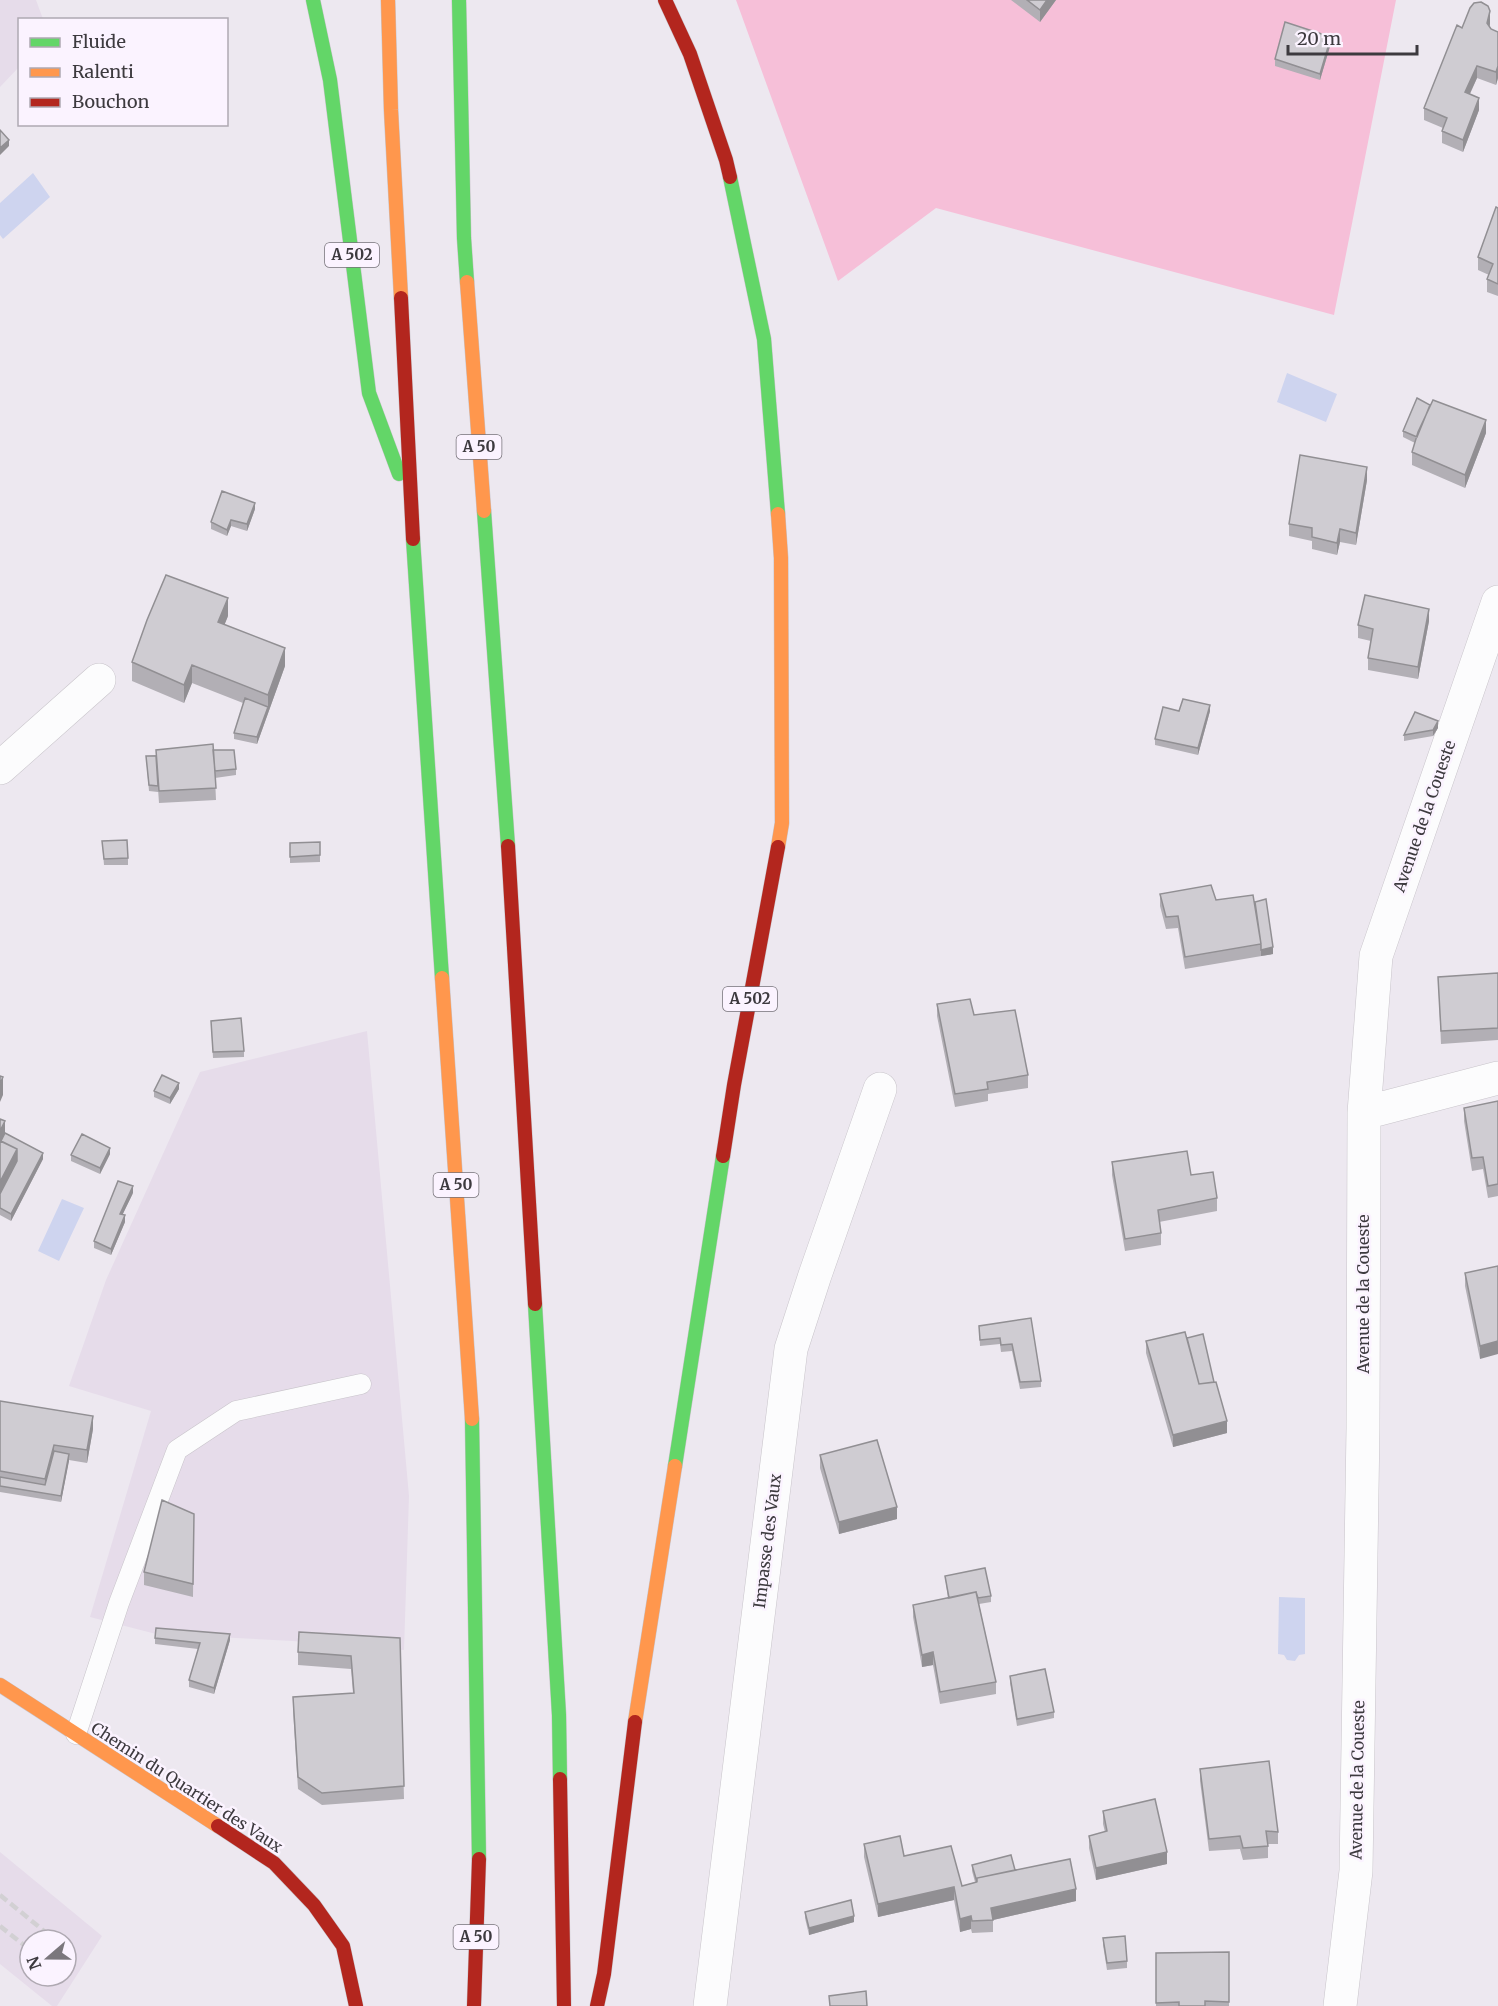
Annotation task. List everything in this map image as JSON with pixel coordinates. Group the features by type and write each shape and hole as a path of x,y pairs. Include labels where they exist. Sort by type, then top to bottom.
{"main road":[{"name":"A 502","path":"313,0 330,80 369,393 411,504"},
{"name":"A 50","path":"388,0 391,110 411,504 473,1437 479,1868 474,2006"},
{"name":"A 50","path":"459,0 464,238 510,882 559,1715 564,2006"},
{"name":"A 502","path":"597,2006 604,1974 636,1718 692,1349 734,1085 782,823 782,558 764,339 726,160 690,54 665,0"},
{"name":"Chemin du Quartier des Vaux","path":"0,1685 274,1863 314,1905 343,1946 356,2006"}],"street":[{"name":"Avenue de la Coueste","path":"1340,2006 1356,1871 1363,1428 1364,1113 1376,956 1498,602"},
{"path":"0,768 99,680"},
{"path":"1364,1113 1498,1078"},
{"name":"Impasse des Vaux","path":"710,2006 791,1349 880,1089"}],"lane":[{"path":"76,1734 119,1602 177,1450 236,1411 361,1384"}],"shaded area":[{"path":"0,0 36,0 43,18 18,18 18,68 0,87"},
{"path":"736,0 1396,0 1334,315 936,208 838,281"},
{"path":"367,1031 409,1496 404,1650 293,1641 156,1634 90,1617 151,1411 69,1386 106,1280 200,1072"},
{"path":"0,1852 102,1936 78,1973 78,1928 18,1928 18,1979 0,1964"},
{"path":"30,1988 69,1988 57,2006 52,2006"}],"water":[{"path":"33,173 50,197 3,239 0,235 0,203"},
{"path":"1287,373 1337,394 1326,422 1277,402"},
{"path":"62,1199 84,1208 59,1261 38,1251"},
{"path":"1279,1597 1305,1598 1305,1654 1299,1655 1295,1661 1287,1660 1284,1655 1278,1654"}],"building":[{"path":"1027,0 1047,0 1040,10"},
{"path":"1481,2 1488,6 1490,11 1487,23 1491,29 1498,32 1498,66 1496,72 1477,66 1465,92 1479,98 1463,140 1442,131 1447,118 1424,108 1457,25 1462,28 1470,8 1474,3"},
{"path":"1285,22 1331,37 1320,74 1275,59"},
{"path":"0,130 9,140 0,148"},
{"path":"1496,207 1498,208 1498,284 1487,279 1493,264 1478,257"},
{"path":"1417,398 1430,405 1417,437 1403,431"},
{"path":"1433,400 1486,420 1465,475 1412,452 1418,432"},
{"path":"1300,455 1367,467 1356,533 1340,529 1337,543 1312,537 1312,528 1289,524"},
{"path":"222,491 255,503 247,524 231,520 227,530 211,522"},
{"path":"166,575 228,598 218,622 285,648 268,695 192,665 184,685 132,662"},
{"path":"1365,595 1429,609 1418,667 1368,658 1373,629 1358,625"},
{"path":"245,698 268,707 257,737 234,733"},
{"path":"1183,699 1210,705 1198,748 1155,739 1163,707 1179,711"},
{"path":"1415,712 1438,721 1433,730 1404,735"},
{"path":"213,744 216,788 159,791 156,750"},
{"path":"213,750 234,750 236,769 215,771"},
{"path":"146,756 156,756 158,786 149,785"},
{"path":"127,840 128,858 104,859 102,841"},
{"path":"320,842 320,855 290,857 290,843"},
{"path":"1211,885 1216,900 1253,895 1261,944 1185,957 1178,916 1166,917 1160,894"},
{"path":"1266,899 1273,947 1261,950 1255,902"},
{"path":"1498,973 1498,1028 1441,1031 1438,977"},
{"path":"970,999 974,1015 1015,1010 1028,1075 987,1082 988,1089 955,1094 937,1004"},
{"path":"241,1018 244,1051 213,1052 211,1021"},
{"path":"162,1075 179,1083 170,1098 154,1091"},
{"path":"1498,1101 1498,1184 1488,1186 1483,1157 1472,1158 1464,1108"},
{"path":"0,1119 5,1121 0,1131"},
{"path":"5,1133 43,1153 11,1214 0,1208 0,1194 17,1161 17,1149 1,1141"},
{"path":"82,1134 110,1148 100,1168 71,1155"},
{"path":"0,1141 17,1149 0,1182"},
{"path":"1187,1151 1191,1175 1213,1172 1217,1198 1158,1210 1161,1233 1125,1239 1112,1162"},
{"path":"118,1181 133,1186 120,1214 125,1215 111,1249 94,1241"},
{"path":"1498,1266 1498,1341 1480,1346 1465,1273"},
{"path":"1031,1318 1041,1381 1020,1382 1012,1344 1001,1345 1000,1338 980,1340 979,1326"},
{"path":"1185,1332 1199,1384 1216,1382 1227,1421 1173,1435 1146,1341"},
{"path":"1203,1334 1214,1382 1199,1384 1187,1338"},
{"path":"0,1401 93,1416 87,1450 54,1445 45,1479 0,1471"},
{"path":"877,1440 897,1507 839,1522 820,1455"},
{"path":"54,1451 69,1454 61,1496 0,1486 0,1477 45,1485"},
{"path":"162,1500 194,1514 193,1584 144,1572"},
{"path":"985,1568 991,1596 978,1598 976,1592 949,1598 945,1576"},
{"path":"976,1592 996,1682 940,1692 933,1652 922,1655 913,1605"},
{"path":"156,1628 230,1634 214,1688 189,1680 200,1643 155,1638"},
{"path":"299,1632 400,1638 404,1786 322,1793 298,1777 293,1697 354,1693 351,1656 298,1652"},
{"path":"1045,1669 1054,1712 1017,1719 1010,1676"},
{"path":"1269,1761 1278,1832 1266,1831 1268,1846 1243,1848 1240,1836 1209,1839 1200,1769"},
{"path":"1155,1799 1167,1852 1096,1868 1089,1836 1107,1831 1103,1811"},
{"path":"900,1836 904,1856 951,1846 962,1886 977,1882 977,1878 1070,1859 1076,1889 991,1908 993,1920 972,1921 971,1916 960,1919 954,1887 878,1904 864,1844"},
{"path":"1011,1855 1015,1870 977,1878 977,1882 972,1865"},
{"path":"851,1900 854,1916 809,1928 805,1912"},
{"path":"1125,1936 1127,1961 1107,1963 1103,1938"},
{"path":"1229,1952 1229,2002 1205,2001 1205,2006 1179,2006 1179,2002 1156,2003 1156,1953"},
{"path":"866,1991 867,2006 830,2006 829,1996"}],"railway":[{"path":"0,1895 40,1928"},
{"path":"0,1926 18,1940"}],"traffic: fast":[{"path":"313,0 330,80 369,393 399,474"},
{"path":"459,0 467,282"},
{"path":"730,177 764,339 778,514"},
{"path":"484,511 508,846"},
{"path":"413,539 442,978"},
{"path":"675,1466 723,1156"},
{"path":"535,1304 559,1715 560,1779"},
{"path":"472,1419 479,1859"}],"traffic: slow":[{"path":"388,0 401,298"},
{"path":"467,282 484,511"},
{"path":"778,514 781,558 782,823 778,847"},
{"path":"442,978 472,1419"},
{"path":"635,1722 675,1466"},
{"path":"0,1685 218,1826"}],"traffic: jam":[{"path":"665,0 690,54 730,177"},
{"path":"401,298 413,539"},
{"path":"508,846 535,1304"},
{"path":"723,1156 778,847"},
{"path":"597,2006 604,1974 635,1722"},
{"path":"560,1779 564,2006"},
{"path":"218,1826 274,1863 314,1905 343,1946 356,2006"},
{"path":"474,2006 479,1859"}]}
